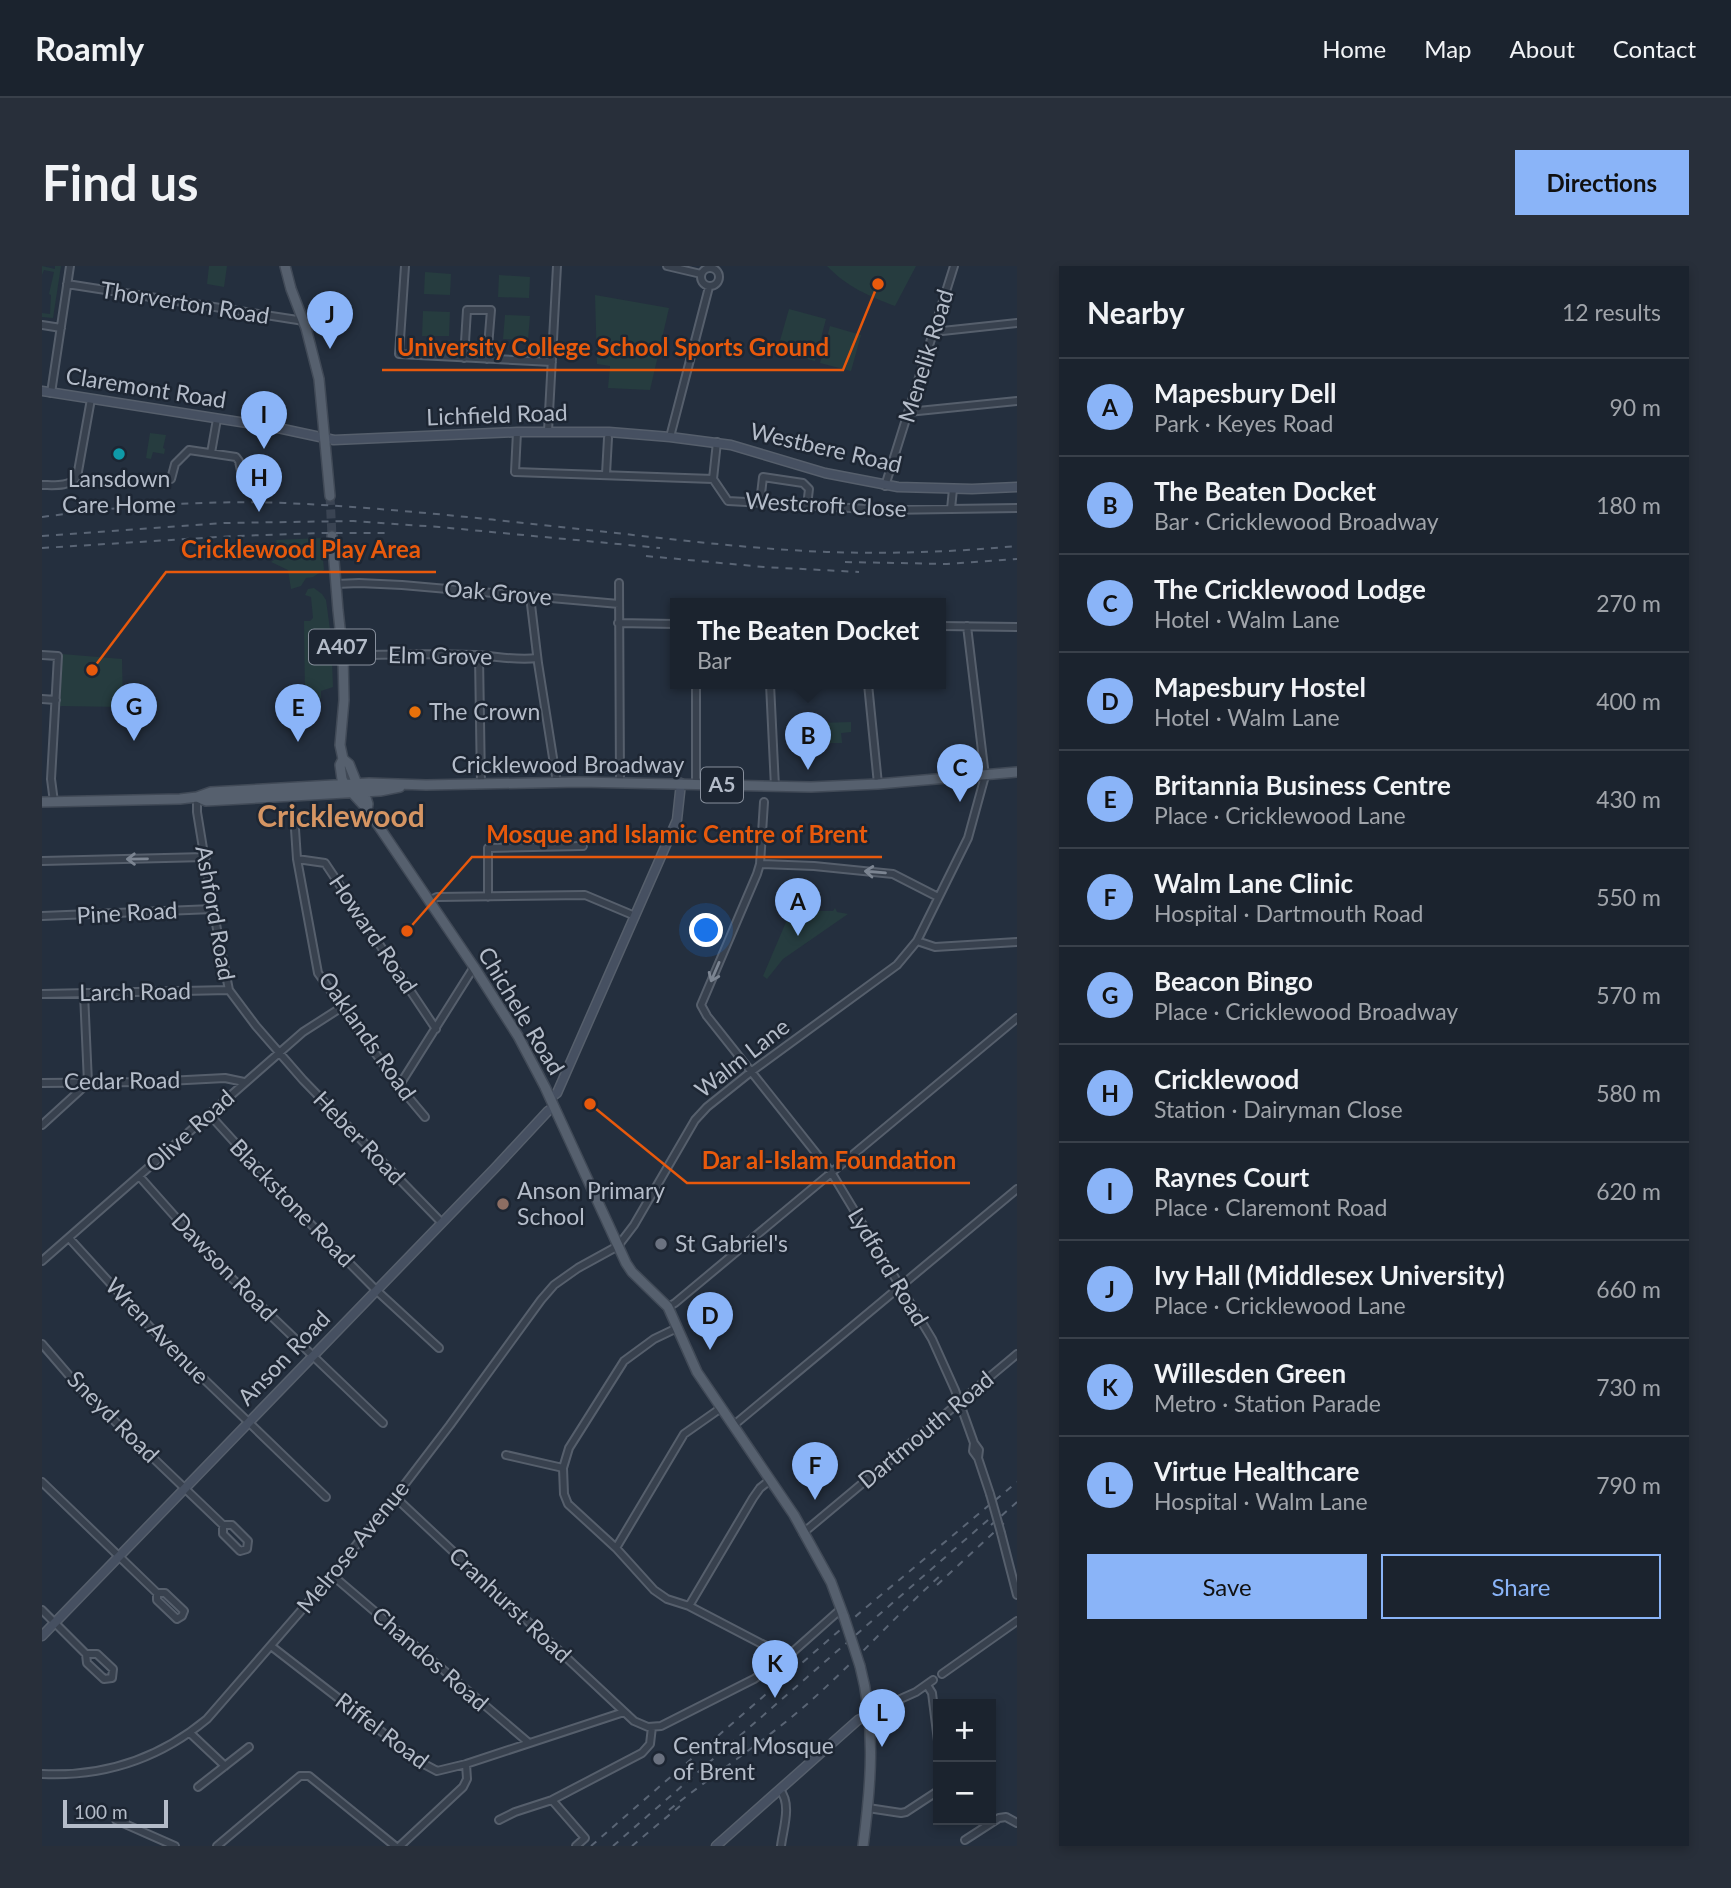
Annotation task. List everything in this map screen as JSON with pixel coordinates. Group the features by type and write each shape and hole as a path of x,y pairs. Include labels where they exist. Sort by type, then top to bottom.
{"main road":[{"path":"285,266 304,321 319,379 330,496"},
{"name":"A407","path":"332,536 343,656 344,700 340,745 343,758 349,764 355,788"},
{"name":"A407","path":"343,758 340,765 345,785 355,788"},
{"name":"Cricklewood Broadway","path":"197,797 211,801 383,783 413,785 620,782 775,787 878,784 1017,772"},
{"name":"Cricklewood Broadway","path":"42,803 136,801 197,797 211,792 345,785"},
{"name":"Cricklewood Broadway","path":"355,788 364,792 380,792 413,785"},
{"name":"Chichele Road","path":"355,788 518,1036 552,1102 618,1246"},
{"name":"Chichele Road","path":"364,792 367,809"},
{"name":"A407","path":"618,1246 632,1272 668,1307 697,1372 794,1515 831,1582 859,1666 869,1714 871,1767 863,1846"}],"street":[{"path":"47,392 61,328 70,266"},
{"path":"405,266 400,354 552,362"},
{"path":"548,431 557,266"},
{"path":"667,266 701,274"},
{"name":"Menelik Road","path":"885,486 954,266"},
{"path":"701,274 709,268 715,269 719,274 718,283 709,287"},
{"path":"701,274 702,282 709,287"},
{"name":"Thorverton Road","path":"67,284 304,321"},
{"path":"670,437 709,287"},
{"path":"464,358 467,310 491,310 486,359"},
{"path":"933,332 1017,323"},
{"path":"42,325 61,328"},
{"name":"Claremont Road","path":"47,392 278,428 325,439"},
{"path":"42,485 68,484 77,477 91,399"},
{"path":"908,412 1017,401"},
{"path":"211,453 217,419"},
{"name":"Lichfield Road","path":"325,439 548,431 670,437"},
{"name":"Westcroft Close","path":"517,432 515,472 713,479"},
{"name":"Westbere Road","path":"670,437 717,442 885,486 953,489 1017,487"},
{"path":"606,474 608,438"},
{"name":"Westcroft Close","path":"717,442 713,479 728,501 884,510 1017,508"},
{"path":"172,480 174,467 189,450 236,457 241,471 267,477"},
{"path":"760,503 763,477 803,483 809,489 807,506"},
{"path":"951,509 953,489"},
{"path":"619,583 620,782"},
{"name":"Oak Grove","path":"336,584 402,585 619,604"},
{"path":"530,596 557,783"},
{"path":"618,623 670,624"},
{"path":"946,626 1017,627"},
{"path":"967,626 985,776"},
{"name":"Elm Grove","path":"343,656 418,653 525,660 537,658"},
{"path":"42,655 58,656 51,779 54,802"},
{"path":"479,656 481,784"},
{"path":"696,689 696,785"},
{"path":"770,689 775,787"},
{"path":"868,689 878,784"},
{"path":"42,699 56,700"},
{"path":"42,742 53,742"},
{"name":"Walm Lane","path":"618,1246 634,1225 695,1120 707,1107 897,965 917,941 968,838 985,776"},
{"path":"42,779 51,779"},
{"name":"Anson Road","path":"42,1636 548,1111 677,820 681,783"},
{"name":"Ashford Road","path":"197,797 197,812 213,909 229,990 279,1052"},
{"path":"764,802 760,864 893,874 938,897"},
{"name":"Oaklands Road","path":"295,829 297,859 318,973 399,1086 425,1117"},
{"path":"488,897 488,848 583,846"},
{"path":"42,861 206,857"},
{"name":"Howard Road","path":"297,859 325,863 436,1029"},
{"name":"Lydford Road","path":"760,864 701,1005 831,1172 932,1339 974,1443 973,1451 990,1494 1017,1595"},
{"path":"429,901 437,897 585,895 635,916"},
{"name":"Pine Road","path":"42,916 213,909"},
{"path":"917,941 935,947 1017,942"},
{"path":"399,1086 474,967"},
{"name":"Larch Road","path":"42,994 229,990"},
{"path":"42,1125 88,1083 84,993"},
{"name":"Olive Road","path":"42,1261 279,1052 303,1032 342,1007"},
{"path":"668,1307 1017,1018"},
{"name":"Heber Road","path":"279,1052 441,1222"},
{"name":"Cedar Road","path":"42,1083 225,1078 244,1082"},
{"name":"Blackstone Road","path":"209,1114 289,1202 439,1349"},
{"name":"Dawson Road","path":"139,1176 219,1266 383,1423"},
{"path":"734,1425 1017,1189"},
{"name":"Wren Avenue","path":"69,1238 151,1328 326,1497"},
{"name":"Melrose Avenue","path":"42,1774 86,1772 119,1766 158,1752 190,1733 207,1719 332,1575 395,1497 554,1285 618,1246"},
{"path":"677,1328 654,1339 624,1361 569,1448 563,1468 564,1494 568,1504 616,1548 653,1590 787,1657"},
{"name":"Sneyd Road","path":"42,1344 79,1387 223,1525"},
{"name":"Dartmouth Road","path":"803,1534 1017,1354"},
{"path":"616,1548 684,1434 721,1408"},
{"path":"506,1455 563,1468"},
{"path":"689,1606 753,1498 770,1480"},
{"path":"42,1482 158,1593 164,1593 184,1611 182,1616 177,1619 157,1601 158,1593"},
{"name":"Cranhurst Road","path":"395,1497 624,1712 638,1723 652,1727"},
{"path":"223,1525 232,1525 248,1541 247,1549 240,1551 223,1534 223,1525"},
{"name":"Chandos Road","path":"332,1575 529,1743"},
{"path":"42,1611 86,1654 88,1663 104,1679 112,1678 113,1669 97,1654 86,1654"},
{"path":"499,1820 552,1800 642,1753 650,1744 652,1727 677,1719 742,1686 787,1657 842,1613"},
{"path":"942,1674 1017,1621"},
{"name":"Riffel Road","path":"271,1646 429,1768 437,1771 624,1712"},
{"path":"716,1846 858,1720 933,1680"},
{"path":"927,1685 933,1701"},
{"path":"190,1733 225,1766"},
{"path":"198,1787 249,1747"},
{"path":"217,1846 300,1776 309,1776 398,1846 463,1787 467,1779 466,1764"},
{"path":"779,1790 784,1795 786,1804 781,1846"},
{"path":"868,1808 906,1812 933,1794"},
{"path":"552,1800 585,1838 576,1846"},
{"path":"965,1840 999,1818 1006,1817 1017,1823"},
{"path":"116,1819 175,1846"}],"green space":[{"path":"42,266 55,269 55,266 61,266 53,318 42,317 42,313 50,314 49,294 54,272 44,270 42,275"},
{"path":"209,266 227,266 224,287 207,284"},
{"path":"827,266 916,266 895,306 850,285"},
{"path":"425,272 451,274 450,295 424,294"},
{"path":"499,275 530,277 529,298 498,297"},
{"path":"595,295 669,308 650,390 608,388 610,366 597,364"},
{"path":"789,309 826,319 815,361 777,351"},
{"path":"423,311 450,312 449,336 422,336"},
{"path":"505,315 530,316 528,340 503,339"},
{"path":"830,326 861,335 851,371 820,363"},
{"path":"150,433 166,435 164,454 153,452 151,459 146,458"},
{"path":"321,538 324,570 306,578 301,586 291,589 288,570 271,562 284,559 286,553 276,540"},
{"path":"314,588 326,600 333,687 321,691 321,698 305,699 304,621 313,618 311,597 305,595 308,589"},
{"path":"62,654 122,659 123,707 60,706"},
{"path":"851,722 851,732 841,733 842,743 818,743 819,723"},
{"path":"792,908 833,911 835,908 837,912 848,914 783,959 767,979 763,976"}],"tunnel":[{"path":"330,496 332,536"}],"railway":[{"path":"42,517 163,505 285,503 409,512 800,551 898,553 1017,546"},
{"path":"42,536 225,523 353,521 660,548"},
{"path":"42,548 234,536 388,533"},
{"path":"646,556 764,567 859,572"},
{"path":"845,562 947,564 1017,559"},
{"path":"591,1846 863,1610 1017,1482"},
{"path":"991,1525 1017,1502"},
{"path":"613,1846 996,1513"},
{"path":"937,1585 1004,1523"},
{"path":"669,1810 806,1705 941,1575"},
{"path":"632,1846 680,1806"}],"place":[{"name":"University College School Sports Ground","path":"878,284"},
{"name":"Ivy Hall (Middlesex University)","path":"330,349"},
{"name":"Raynes Court","path":"264,449"},
{"name":"Lansdown Care Home","path":"119,454"},
{"name":"Cricklewood","path":"259,512"},
{"name":"Cricklewood Play Area","path":"92,670"},
{"name":"The Crown","path":"415,712"},
{"name":"Beacon Bingo","path":"134,741"},
{"name":"Britannia Business Centre","path":"298,742"},
{"name":"The Beaten Docket","path":"808,770"},
{"name":"The Cricklewood Lodge","path":"960,802"},
{"name":"Mosque and Islamic Centre of Brent","path":"407,931"},
{"name":"Mapesbury Dell","path":"798,936"},
{"name":"Dar al-Islam Foundation","path":"590,1104"},
{"name":"Anson Primary School","path":"503,1204"},
{"name":"St Gabriel's","path":"661,1244"},
{"name":"Mapesbury Hostel","path":"710,1350"},
{"name":"Walm Lane Clinic","path":"815,1500"},
{"name":"Willesden Green","path":"775,1698"},
{"name":"Virtue Healthcare","path":"882,1747"},
{"name":"Central Mosque of Brent","path":"659,1759"}],"district":[{"name":"Cricklewood","path":"341,817"}]}
